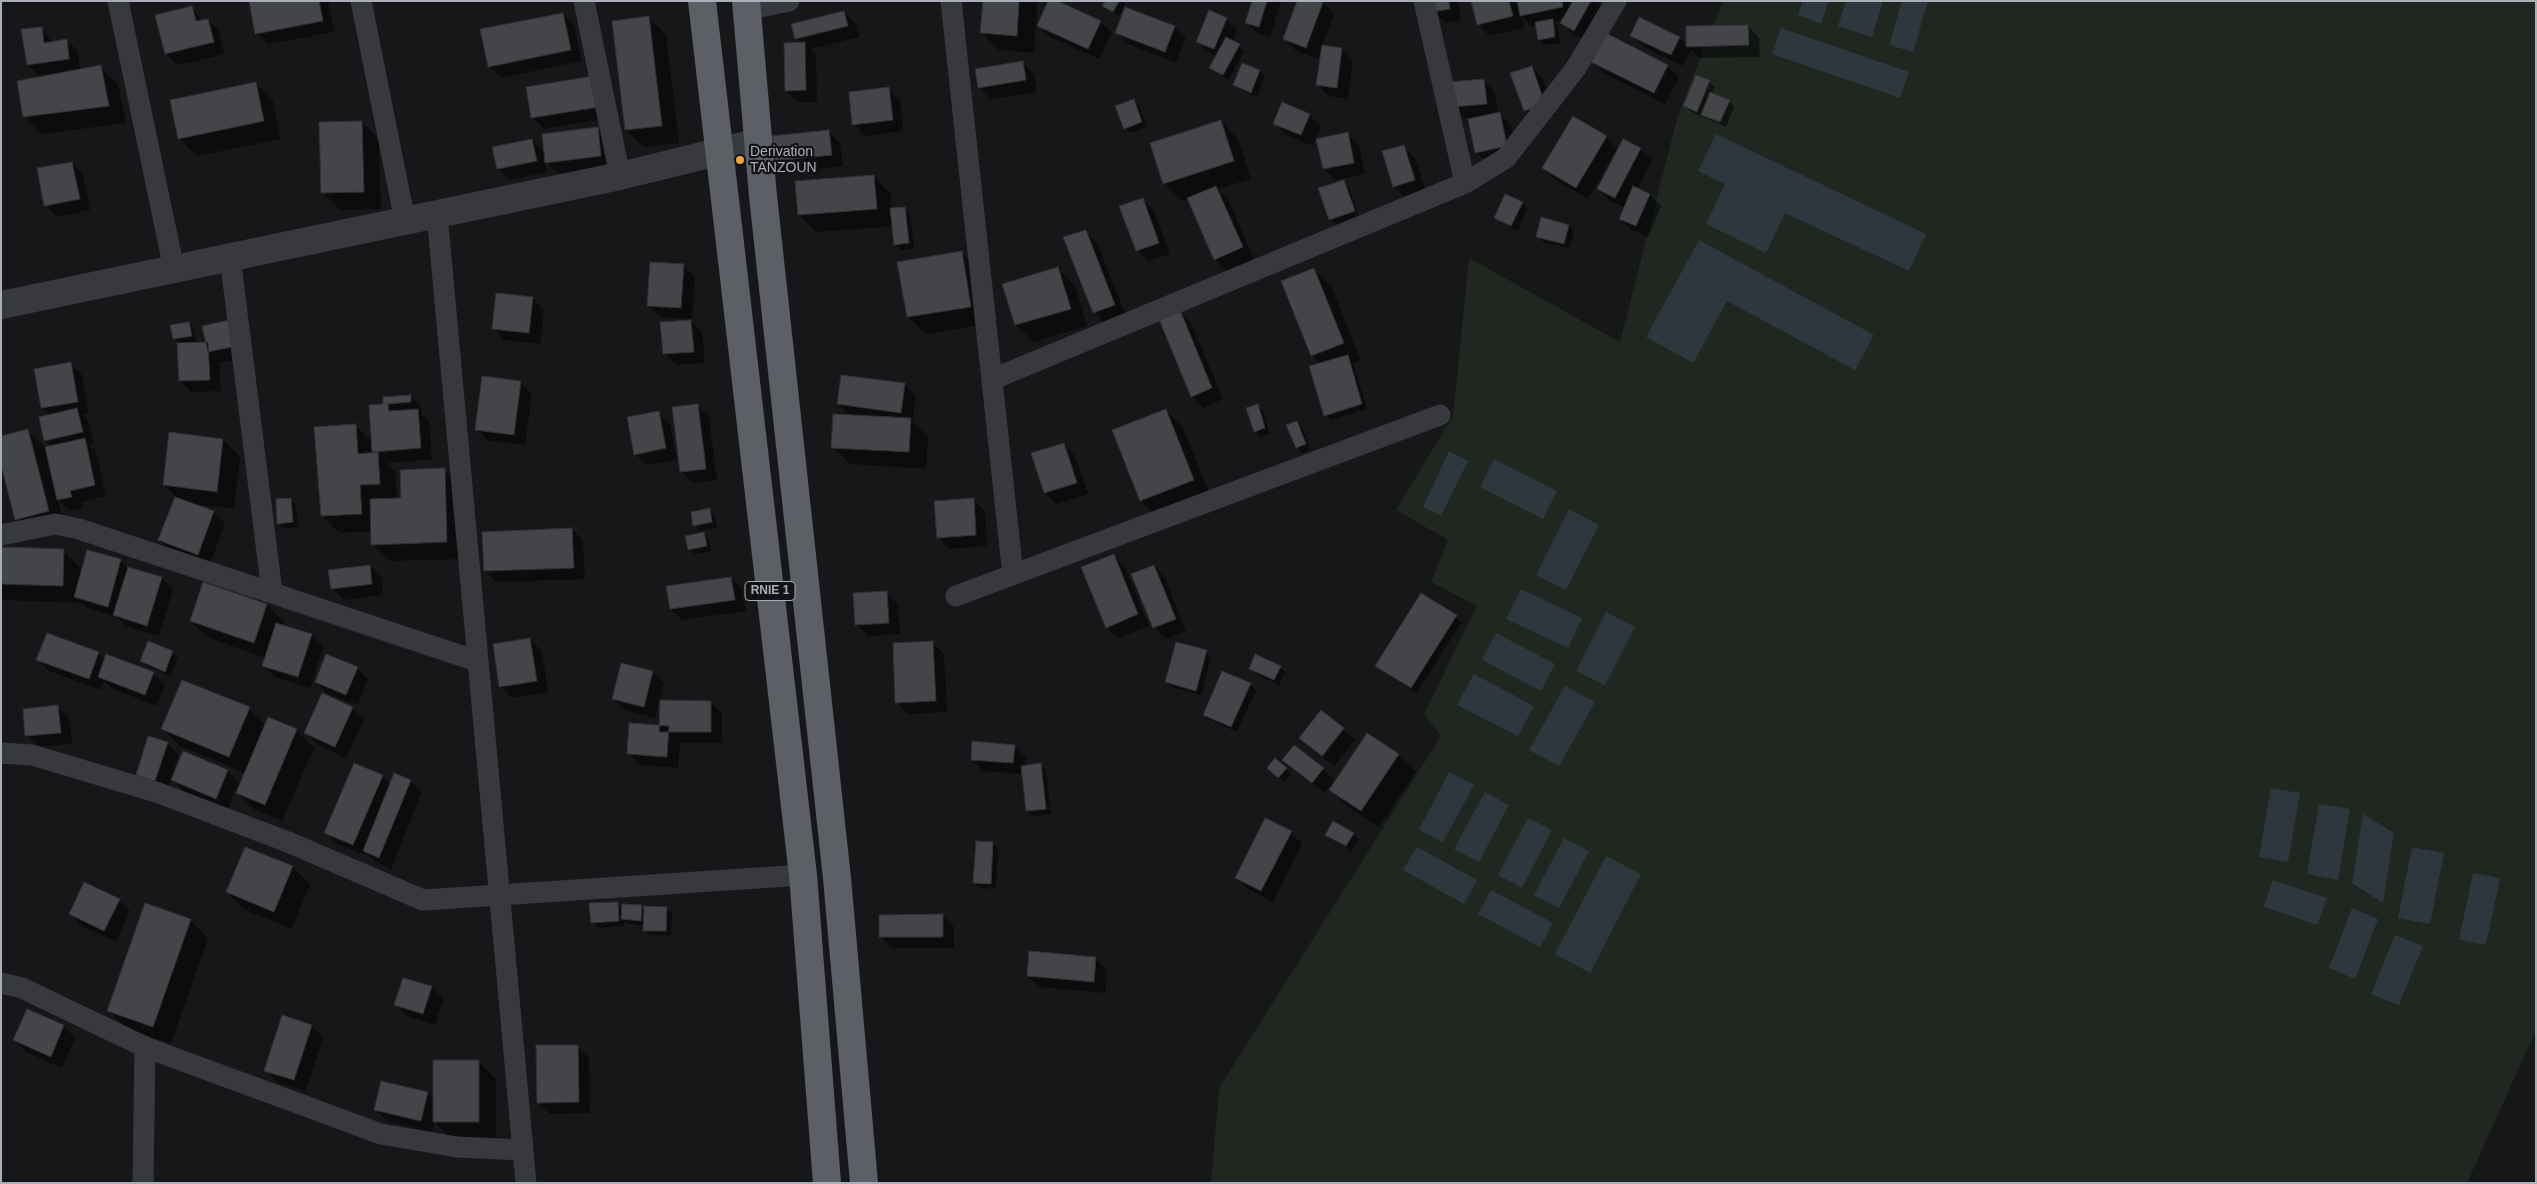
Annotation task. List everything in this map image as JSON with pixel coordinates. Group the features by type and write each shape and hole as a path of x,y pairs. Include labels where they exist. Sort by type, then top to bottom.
{"highway":[{"name":"RNIE 1","path":"702,1 803,875 826,1183"},
{"name":"RNIE 1","path":"746,6 758,142 836,878 864,1183"}],"street":[{"path":"118,1 174,269"},
{"path":"361,1 405,221"},
{"path":"584,1 620,176"},
{"path":"746,6 788,1"},
{"path":"951,1 1013,575"},
{"path":"1424,1 1465,183"},
{"path":"993,379 1465,183 1506,158 1576,68 1616,1"},
{"path":"1,305 620,176 758,142"},
{"path":"437,214 526,1183"},
{"path":"230,257 272,592"},
{"path":"956,596 1440,415"},
{"path":"1,535 55,524 272,592 477,661"},
{"path":"1,753 32,756 156,792 288,842 423,900 803,875"},
{"path":"1,983 22,988 145,1047 381,1134 457,1147 523,1150"},
{"path":"143,1183 145,1047"}],"shaded area":[{"path":"1723,1 2536,1 2536,1030 2467,1183 1211,1183 1219,1088 1441,736 1424,714 1477,606 1431,582 1448,540 1396,510 1453,416 1469,258 1620,342 1678,115"},
{"path":"1803,1 1829,1 1821,24 1798,15"},
{"path":"1846,1 1883,1 1872,37 1838,26"},
{"path":"1902,1 1928,1 1913,52 1889,45"},
{"path":"1781,28 1909,72 1900,98 1772,54"},
{"path":"1716,134 1926,234 1909,271 1785,213 1766,253 1706,224 1725,184 1698,171"},
{"path":"1699,240 1874,335 1855,370 1727,301 1693,363 1646,337"},
{"path":"1449,451 1468,461 1441,516 1423,507"},
{"path":"1494,459 1557,491 1543,519 1480,487"},
{"path":"1569,509 1599,525 1566,590 1536,575"},
{"path":"1521,589 1582,618 1568,648 1506,619"},
{"path":"1606,612 1635,627 1605,685 1576,671"},
{"path":"1496,633 1555,664 1541,691 1482,660"},
{"path":"1474,674 1534,706 1518,736 1457,705"},
{"path":"1565,686 1595,702 1559,766 1529,750"},
{"path":"1449,772 1474,785 1443,842 1419,830"},
{"path":"2271,788 2300,793 2288,862 2259,857"},
{"path":"1485,792 1509,805 1479,862 1454,849"},
{"path":"2319,804 2350,809 2338,880 2307,874"},
{"path":"2363,814 2394,833 2383,903 2352,883"},
{"path":"1528,818 1552,830 1522,888 1498,875"},
{"path":"1564,838 1589,851 1559,908 1534,895"},
{"path":"1417,847 1477,880 1464,904 1403,870"},
{"path":"2412,847 2444,853 2430,924 2398,918"},
{"path":"1606,856 1641,874 1590,973 1555,954"},
{"path":"2473,873 2500,878 2486,945 2459,940"},
{"path":"2273,880 2327,898 2317,925 2264,907"},
{"path":"1491,890 1553,923 1540,947 1478,914"},
{"path":"2352,908 2378,919 2355,979 2329,968"},
{"path":"2395,935 2423,946 2399,1005 2371,994"}],"building":[{"path":"249,1 319,1 323,21 255,34"},
{"path":"983,1 1019,1 1017,36 980,33"},
{"path":"1048,1 1058,1 1101,21 1088,49 1037,26"},
{"path":"1105,1 1119,1 1113,12 1102,6"},
{"path":"1252,1 1267,1 1259,27 1245,23"},
{"path":"1297,1 1323,2 1306,48 1283,39"},
{"path":"1430,1 1449,1 1450,9 1432,12"},
{"path":"1471,1 1509,1 1513,16 1477,25"},
{"path":"1517,1 1562,1 1563,7 1520,16"},
{"path":"1573,1 1591,1 1574,31 1560,23"},
{"path":"192,6 196,21 208,19 214,42 165,54 155,15"},
{"path":"1125,7 1175,26 1165,52 1115,33"},
{"path":"1209,10 1227,18 1214,49 1196,42"},
{"path":"844,11 848,26 795,39 791,24"},
{"path":"563,13 571,50 488,67 480,29"},
{"path":"649,16 662,126 625,130 612,21"},
{"path":"1639,17 1680,37 1671,55 1630,36"},
{"path":"1553,19 1555,37 1538,40 1535,22"},
{"path":"1748,25 1749,45 1686,47 1686,26"},
{"path":"42,27 44,43 67,39 69,59 27,65 21,29"},
{"path":"1606,33 1668,65 1654,93 1591,62"},
{"path":"1226,37 1240,44 1223,75 1209,68"},
{"path":"805,42 806,90 785,91 784,43"},
{"path":"1322,45 1342,48 1337,88 1316,85"},
{"path":"1023,61 1026,80 978,88 975,69"},
{"path":"1242,63 1260,70 1251,93 1233,85"},
{"path":"101,65 109,106 23,117 17,81"},
{"path":"1532,66 1545,104 1524,111 1510,73"},
{"path":"1696,75 1710,80 1697,112 1683,106"},
{"path":"594,76 599,107 531,118 526,87"},
{"path":"1484,79 1487,104 1452,107 1449,82"},
{"path":"256,82 264,121 178,139 170,100"},
{"path":"889,87 893,120 852,125 849,92"},
{"path":"1710,92 1730,100 1720,122 1701,115"},
{"path":"1134,99 1142,122 1124,129 1115,106"},
{"path":"1282,102 1310,114 1301,135 1273,124"},
{"path":"1500,112 1507,146 1475,153 1468,119"},
{"path":"1573,116 1607,136 1576,188 1542,168"},
{"path":"1221,120 1234,161 1163,184 1150,143"},
{"path":"362,121 364,192 321,193 319,122"},
{"path":"598,127 601,156 545,163 542,134"},
{"path":"829,130 832,155 775,161 772,136"},
{"path":"1348,132 1354,163 1323,169 1316,139"},
{"path":"532,139 537,161 497,169 492,147"},
{"path":"1623,139 1641,148 1615,198 1597,189"},
{"path":"1404,145 1415,180 1393,187 1382,151"},
{"path":"72,162 80,199 44,206 37,168"},
{"path":"874,175 877,209 798,215 795,181"},
{"path":"1344,180 1355,211 1329,220 1318,188"},
{"path":"1216,186 1243,247 1214,260 1187,198"},
{"path":"1633,186 1650,194 1636,226 1619,219"},
{"path":"1505,194 1523,202 1511,226 1494,218"},
{"path":"1143,198 1159,243 1136,251 1119,206"},
{"path":"905,207 909,243 894,245 890,208"},
{"path":"1541,217 1569,225 1564,244 1536,237"},
{"path":"1086,230 1115,305 1093,313 1063,237"},
{"path":"962,251 971,307 907,317 897,262"},
{"path":"650,262 684,264 681,308 647,306"},
{"path":"1058,267 1071,309 1015,325 1002,284"},
{"path":"1314,268 1344,343 1311,356 1281,281"},
{"path":"496,293 533,297 529,333 492,329"},
{"path":"1180,310 1212,388 1191,397 1159,319"},
{"path":"230,320 236,346 208,352 202,326"},
{"path":"691,320 694,352 663,354 660,322"},
{"path":"189,322 192,336 173,339 170,325"},
{"path":"208,342 210,380 179,381 177,343"},
{"path":"1348,355 1362,404 1324,416 1309,366"},
{"path":"71,362 78,402 41,408 34,369"},
{"path":"841,375 905,383 901,413 837,404"},
{"path":"482,376 521,381 514,435 475,430"},
{"path":"411,395 411,402 388,404 389,411 418,409 421,448 372,452 369,405 383,404 383,397"},
{"path":"698,404 706,469 680,472 672,407"},
{"path":"1258,404 1265,428 1254,432 1246,408"},
{"path":"77,408 83,432 44,441 39,417"},
{"path":"1166,409 1194,480 1140,501 1112,430"},
{"path":"659,411 666,448 634,455 627,417"},
{"path":"833,414 911,418 909,452 831,448"},
{"path":"1297,421 1306,444 1296,448 1286,425"},
{"path":"356,424 358,454 378,452 380,484 360,485 362,514 321,516 314,427"},
{"path":"28,429 49,511 15,520 1,465 1,436"},
{"path":"169,432 223,439 217,492 163,485"},
{"path":"85,438 95,485 70,491 72,497 57,500 45,447"},
{"path":"1064,443 1077,483 1044,493 1031,453"},
{"path":"445,468 447,542 371,545 370,499 401,498 400,470"},
{"path":"175,497 214,511 198,555 158,540"},
{"path":"291,498 293,522 277,524 276,499"},
{"path":"974,498 976,535 937,538 934,501"},
{"path":"710,508 712,522 693,526 691,512"},
{"path":"572,528 574,568 484,571 482,532"},
{"path":"704,532 707,546 688,550 685,536"},
{"path":"1,547 64,549 63,586 1,584"},
{"path":"87,550 121,559 108,607 74,597"},
{"path":"1114,554 1138,614 1106,628 1081,567"},
{"path":"370,565 372,584 331,589 328,570"},
{"path":"1154,565 1176,619 1153,628 1131,574"},
{"path":"128,567 162,577 147,626 113,615"},
{"path":"731,577 735,600 670,609 666,586"},
{"path":"203,582 267,604 254,643 190,621"},
{"path":"887,591 889,623 855,625 853,593"},
{"path":"1421,593 1457,615 1411,688 1375,666"},
{"path":"276,623 312,634 298,677 262,666"},
{"path":"47,633 99,652 89,679 36,660"},
{"path":"530,638 537,681 499,687 493,644"},
{"path":"148,641 173,651 165,672 140,661"},
{"path":"933,641 936,701 895,703 893,643"},
{"path":"1176,642 1207,650 1196,691 1165,682"},
{"path":"106,654 154,672 145,695 98,677"},
{"path":"326,654 358,667 346,695 315,682"},
{"path":"1255,654 1281,666 1274,680 1249,669"},
{"path":"621,663 653,671 644,707 612,699"},
{"path":"1222,671 1251,683 1231,727 1203,715"},
{"path":"182,680 250,707 229,757 161,729"},
{"path":"322,693 353,707 335,747 304,733"},
{"path":"660,700 711,701 711,732 659,732"},
{"path":"58,705 61,733 25,736 23,709"},
{"path":"1321,710 1344,728 1322,756 1299,738"},
{"path":"268,717 297,729 265,805 236,793"},
{"path":"629,723 669,726 667,757 627,754"},
{"path":"1367,733 1399,754 1361,811 1329,790"},
{"path":"148,736 168,742 155,781 136,775"},
{"path":"972,741 1015,745 1013,763 971,760"},
{"path":"1294,745 1324,768 1312,783 1282,760"},
{"path":"183,751 228,770 216,799 171,780"},
{"path":"1275,758 1287,768 1278,778 1267,768"},
{"path":"354,763 383,775 353,845 324,833"},
{"path":"1041,763 1046,809 1026,811 1021,766"},
{"path":"394,773 411,780 379,858 363,851"},
{"path":"1265,818 1292,831 1261,891 1235,878"},
{"path":"1333,821 1354,833 1346,846 1325,835"},
{"path":"976,841 993,842 991,884 973,883"},
{"path":"245,847 293,866 274,912 226,892"},
{"path":"84,882 120,899 104,931 69,914"},
{"path":"618,902 619,921 591,923 589,903"},
{"path":"145,903 191,919 153,1027 107,1011"},
{"path":"622,904 642,905 641,921 621,919"},
{"path":"644,906 667,907 666,931 643,931"},
{"path":"943,914 943,937 879,937 879,915"},
{"path":"1029,951 1096,957 1094,982 1027,976"},
{"path":"403,978 432,986 423,1014 394,1005"},
{"path":"27,1009 64,1025 51,1057 13,1040"},
{"path":"282,1015 312,1025 294,1080 264,1071"},
{"path":"536,1045 578,1045 579,1102 537,1103"},
{"path":"433,1060 479,1060 479,1122 433,1122"},
{"path":"381,1081 428,1092 421,1121 374,1110"}],"place":[{"name":"Derivation TANZOUN","path":"740,160"}]}
